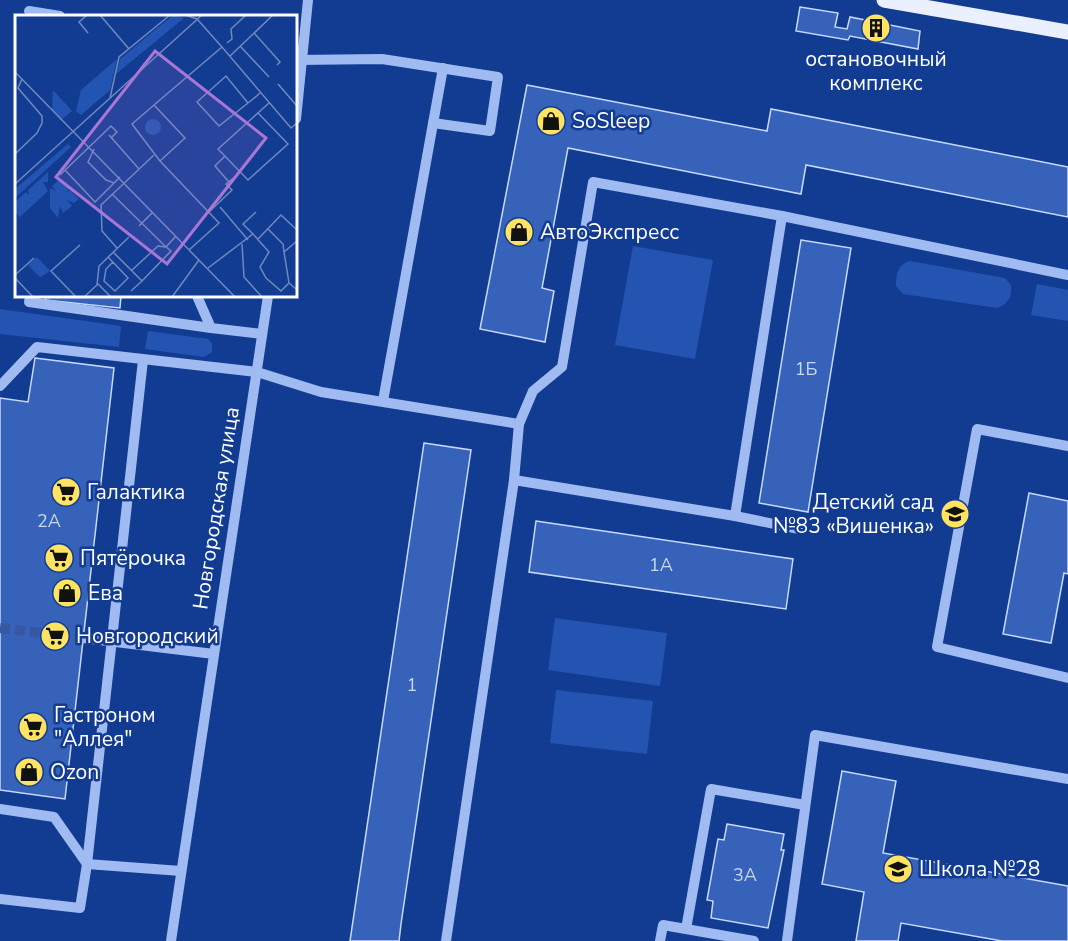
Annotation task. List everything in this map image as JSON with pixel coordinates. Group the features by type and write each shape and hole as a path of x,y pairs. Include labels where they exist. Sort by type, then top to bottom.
{"main road":[{"path":"884,0 1068,32"}],"street":[{"path":"297,100 299,61 308,0"},
{"path":"29,11 54,15"},
{"path":"299,61 382,59 498,77 490,131 433,123"},
{"path":"383,401 443,68"},
{"path":"446,941 514,480 519,424 533,391 562,367 593,182 782,216 1068,275"},
{"path":"735,516 782,216"},
{"path":"30,297 29,302 262,334"},
{"path":"197,297 211,327"},
{"name":"Новгородская улица","path":"171,941 268,297"},
{"path":"0,386 37,347 257,372 321,392 519,424"},
{"path":"0,899 80,908 87,864 143,360"},
{"path":"1068,446 976,429 937,647 1068,678"},
{"path":"514,480 735,516 800,529"},
{"path":"83,638 214,654"},
{"path":"787,941 815,735 1068,779"},
{"path":"686,929 711,789 805,806"},
{"path":"0,809 54,817 87,864"},
{"path":"87,864 181,871"},
{"path":"660,941 663,925 754,941"}],"shaded area":[{"path":"633,246 713,260 695,359 615,345"},
{"path":"910,261 1005,278 1011,285 1010,296 1007,302 997,308 903,294 896,286 897,274 903,264"},
{"path":"1037,284 1068,290 1068,321 1031,315"},
{"path":"0,309 121,326 119,347 0,334"},
{"path":"148,331 208,339 212,344 212,352 204,357 145,349"},
{"path":"555,618 667,633 660,686 548,670"},
{"path":"556,690 653,701 647,754 550,743"}],"building":[{"name":"остановочный комплекс","path":"800,7 838,13 835,27 847,29 850,17 920,31 918,49 850,36 848,40 796,31"},
{"path":"527,85 767,131 771,109 1068,167 1068,217 806,165 801,194 568,148 542,288 554,291 545,342 480,329"},
{"path":"801,240 851,248 808,512 759,503"},
{"path":"46,297 121,297 120,308 45,300"},
{"path":"35,358 114,368 65,799 0,790 0,398 28,402"},
{"path":"424,443 471,450 399,941 350,941"},
{"path":"1029,493 1068,501 1068,574 1064,573 1051,643 1003,634"},
{"path":"536,521 793,559 786,609 529,572"},
{"name":"Школа №28","path":"842,771 896,781 883,853 1068,886 1068,941 1002,941 901,923 898,941 856,941 864,892 822,884"},
{"path":"727,824 784,834 781,850 784,850 768,928 711,918 713,901 707,900 718,839 724,840"}],"tunnel":[{"path":"0,628 83,638"}],"place":[{"name":"остановочный комплекс","path":"876,28"},
{"name":"SoSleep","path":"551,121"},
{"name":"АвтоЭкспресс","path":"519,232"},
{"name":"Галактика","path":"66,492"},
{"name":"Детский сад №83 «Вишенка»","path":"955,514"},
{"name":"Пятёрочка","path":"59,558"},
{"name":"Ева","path":"67,593"},
{"name":"Новгородский","path":"55,636"},
{"name":"Гастроном \"Аллея\"","path":"33,727"},
{"name":"Ozon","path":"29,772"},
{"name":"Школа №28","path":"898,869"}]}
